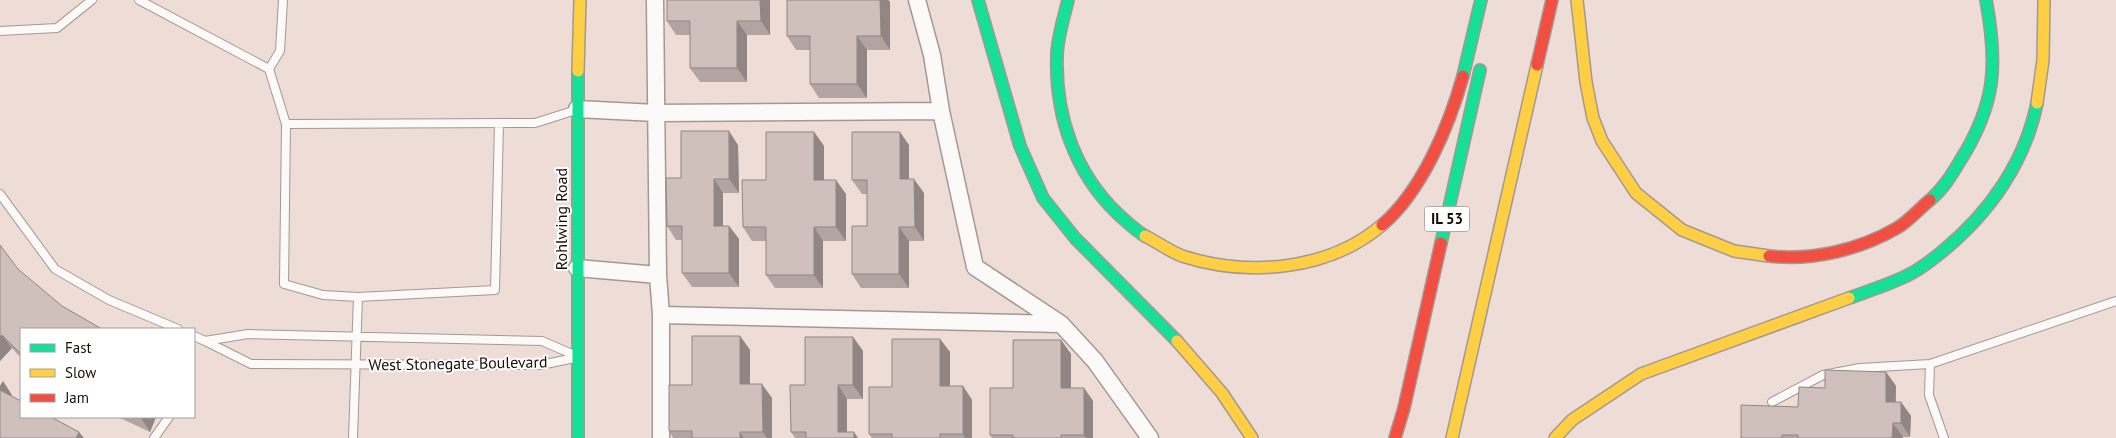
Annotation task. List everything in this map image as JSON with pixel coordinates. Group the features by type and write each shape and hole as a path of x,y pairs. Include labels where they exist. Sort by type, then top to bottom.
{"main road":[{"name":"Rohlwing Road","path":"578,438 577,268 580,0"},
{"path":"978,0 1020,146 1028,168 1044,198 1074,237 1215,383 1241,418 1252,438"},
{"path":"1068,0 1056,54 1056,92 1063,125 1074,153 1094,189 1110,210 1135,231 1159,246 1187,258 1214,266 1247,270 1300,264 1328,256 1362,240 1385,222 1409,195 1432,156 1462,79 1480,0"},
{"path":"1452,438 1552,0"},
{"path":"1577,0 1590,102 1601,140 1624,179 1656,213 1681,230 1714,246 1737,253 1774,259 1821,257 1870,241 1897,228 1914,215 1936,196 1953,176 1968,152 1989,98 1993,70 1993,46 1986,0"},
{"path":"1555,438 1572,420 1641,374 1907,276 1936,258 1958,239 1988,207 2013,170 2035,116 2042,79 2044,0"},
{"name":"IL 53","path":"1395,438 1404,408 1483,58"}],"street":[{"path":"655,0 658,275 661,315 661,438"},
{"path":"917,0 932,55 941,111 975,267 1061,324 1095,361 1150,438"},
{"path":"578,109 656,113 941,111"},
{"path":"577,268 658,275"},
{"path":"661,315 1061,324"}],"lane":[{"path":"0,31 57,28 92,0"},
{"path":"139,0 269,69"},
{"path":"283,0 281,45 269,69 286,124 284,284 323,295 358,297 495,290 498,123"},
{"path":"286,124 535,123 578,109"},
{"path":"0,194 55,269 109,300 176,328"},
{"path":"353,438 354,364 358,336 358,297"},
{"path":"1772,402 1823,374 1860,368 1930,364 2116,301"},
{"name":"West Stonegate Boulevard","path":"204,340 248,334 542,340 579,357"},
{"name":"West Stonegate Boulevard","path":"195,338 204,340 251,364 541,365 579,357"},
{"path":"1930,364 1928,395 1944,438"},
{"path":"154,438 168,418"}],"building":[{"path":"667,0 760,0 761,21 737,21 737,68 690,68 690,21 667,21"},
{"path":"787,0 880,0 881,36 857,36 857,84 810,84 810,36 787,36"},
{"path":"681,131 729,131 729,179 714,179 714,226 729,226 729,273 682,273 682,226 667,226 666,178 681,178"},
{"path":"766,132 814,132 814,180 836,180 836,227 814,227 814,275 766,275 766,227 743,227 742,180 766,180"},
{"path":"852,132 900,132 900,179 914,179 915,227 899,227 899,274 852,274 852,226 867,226 867,180 852,180"},
{"path":"0,245 18,269 62,306 100,328 20,328 20,353 2,335 0,337"},
{"path":"692,336 740,336 740,384 762,384 763,432 740,432 740,438 692,438 692,431 669,431 669,385 692,385"},
{"path":"805,337 853,337 853,385 838,385 838,432 854,432 854,438 806,438 806,432 791,432 790,385 805,385"},
{"path":"892,339 940,339 940,386 963,386 963,434 940,434 940,438 892,438 892,434 869,434 869,387 892,387"},
{"path":"1013,340 1061,340 1061,388 1084,388 1084,435 1061,435 1061,438 1013,438 1013,435 990,435 990,388 1013,388"},
{"path":"1825,370 1886,372 1886,402 1901,402 1901,423 1893,423 1892,438 1798,438 1798,435 1782,435 1782,438 1741,438 1741,405 1798,407 1799,387 1825,388"},
{"path":"0,390 20,400 20,418 53,418 79,432 76,438 0,438"}],"traffic: fast":[{"path":"978,0 1020,146 1043,198 1075,238 1177,341"},
{"path":"1068,0 1058,42 1057,56 1057,78 1064,122 1079,162 1090,180 1118,214 1134,229 1145,236"},
{"path":"1463,76 1481,0"},
{"path":"1930,200 1943,187 1960,161 1981,121 1987,102 1993,64 1986,0"},
{"path":"1441,243 1480,70"},
{"path":"578,71 578,438"},
{"path":"1849,298 1916,271 1961,235 1990,202 2014,165 2024,146 2037,103"}],"traffic: slow":[{"path":"578,71 580,0"},
{"path":"1577,0 1586,82 1593,118 1602,141 1636,193 1682,230 1734,251 1769,256"},
{"path":"2037,103 2043,60 2044,0"},
{"path":"1452,438 1537,65"},
{"path":"1145,236 1172,252 1207,263 1260,268 1312,261 1337,252 1361,240 1382,225"},
{"path":"1555,438 1572,420 1641,374 1849,298"},
{"path":"1177,341 1222,393 1252,438"}],"traffic: jam":[{"path":"1537,65 1552,0"},
{"path":"1382,225 1410,194 1422,176 1442,136 1463,76"},
{"path":"1769,256 1802,257 1851,248 1882,236 1901,225 1930,200"},
{"path":"1395,438 1404,408 1441,243"}]}
